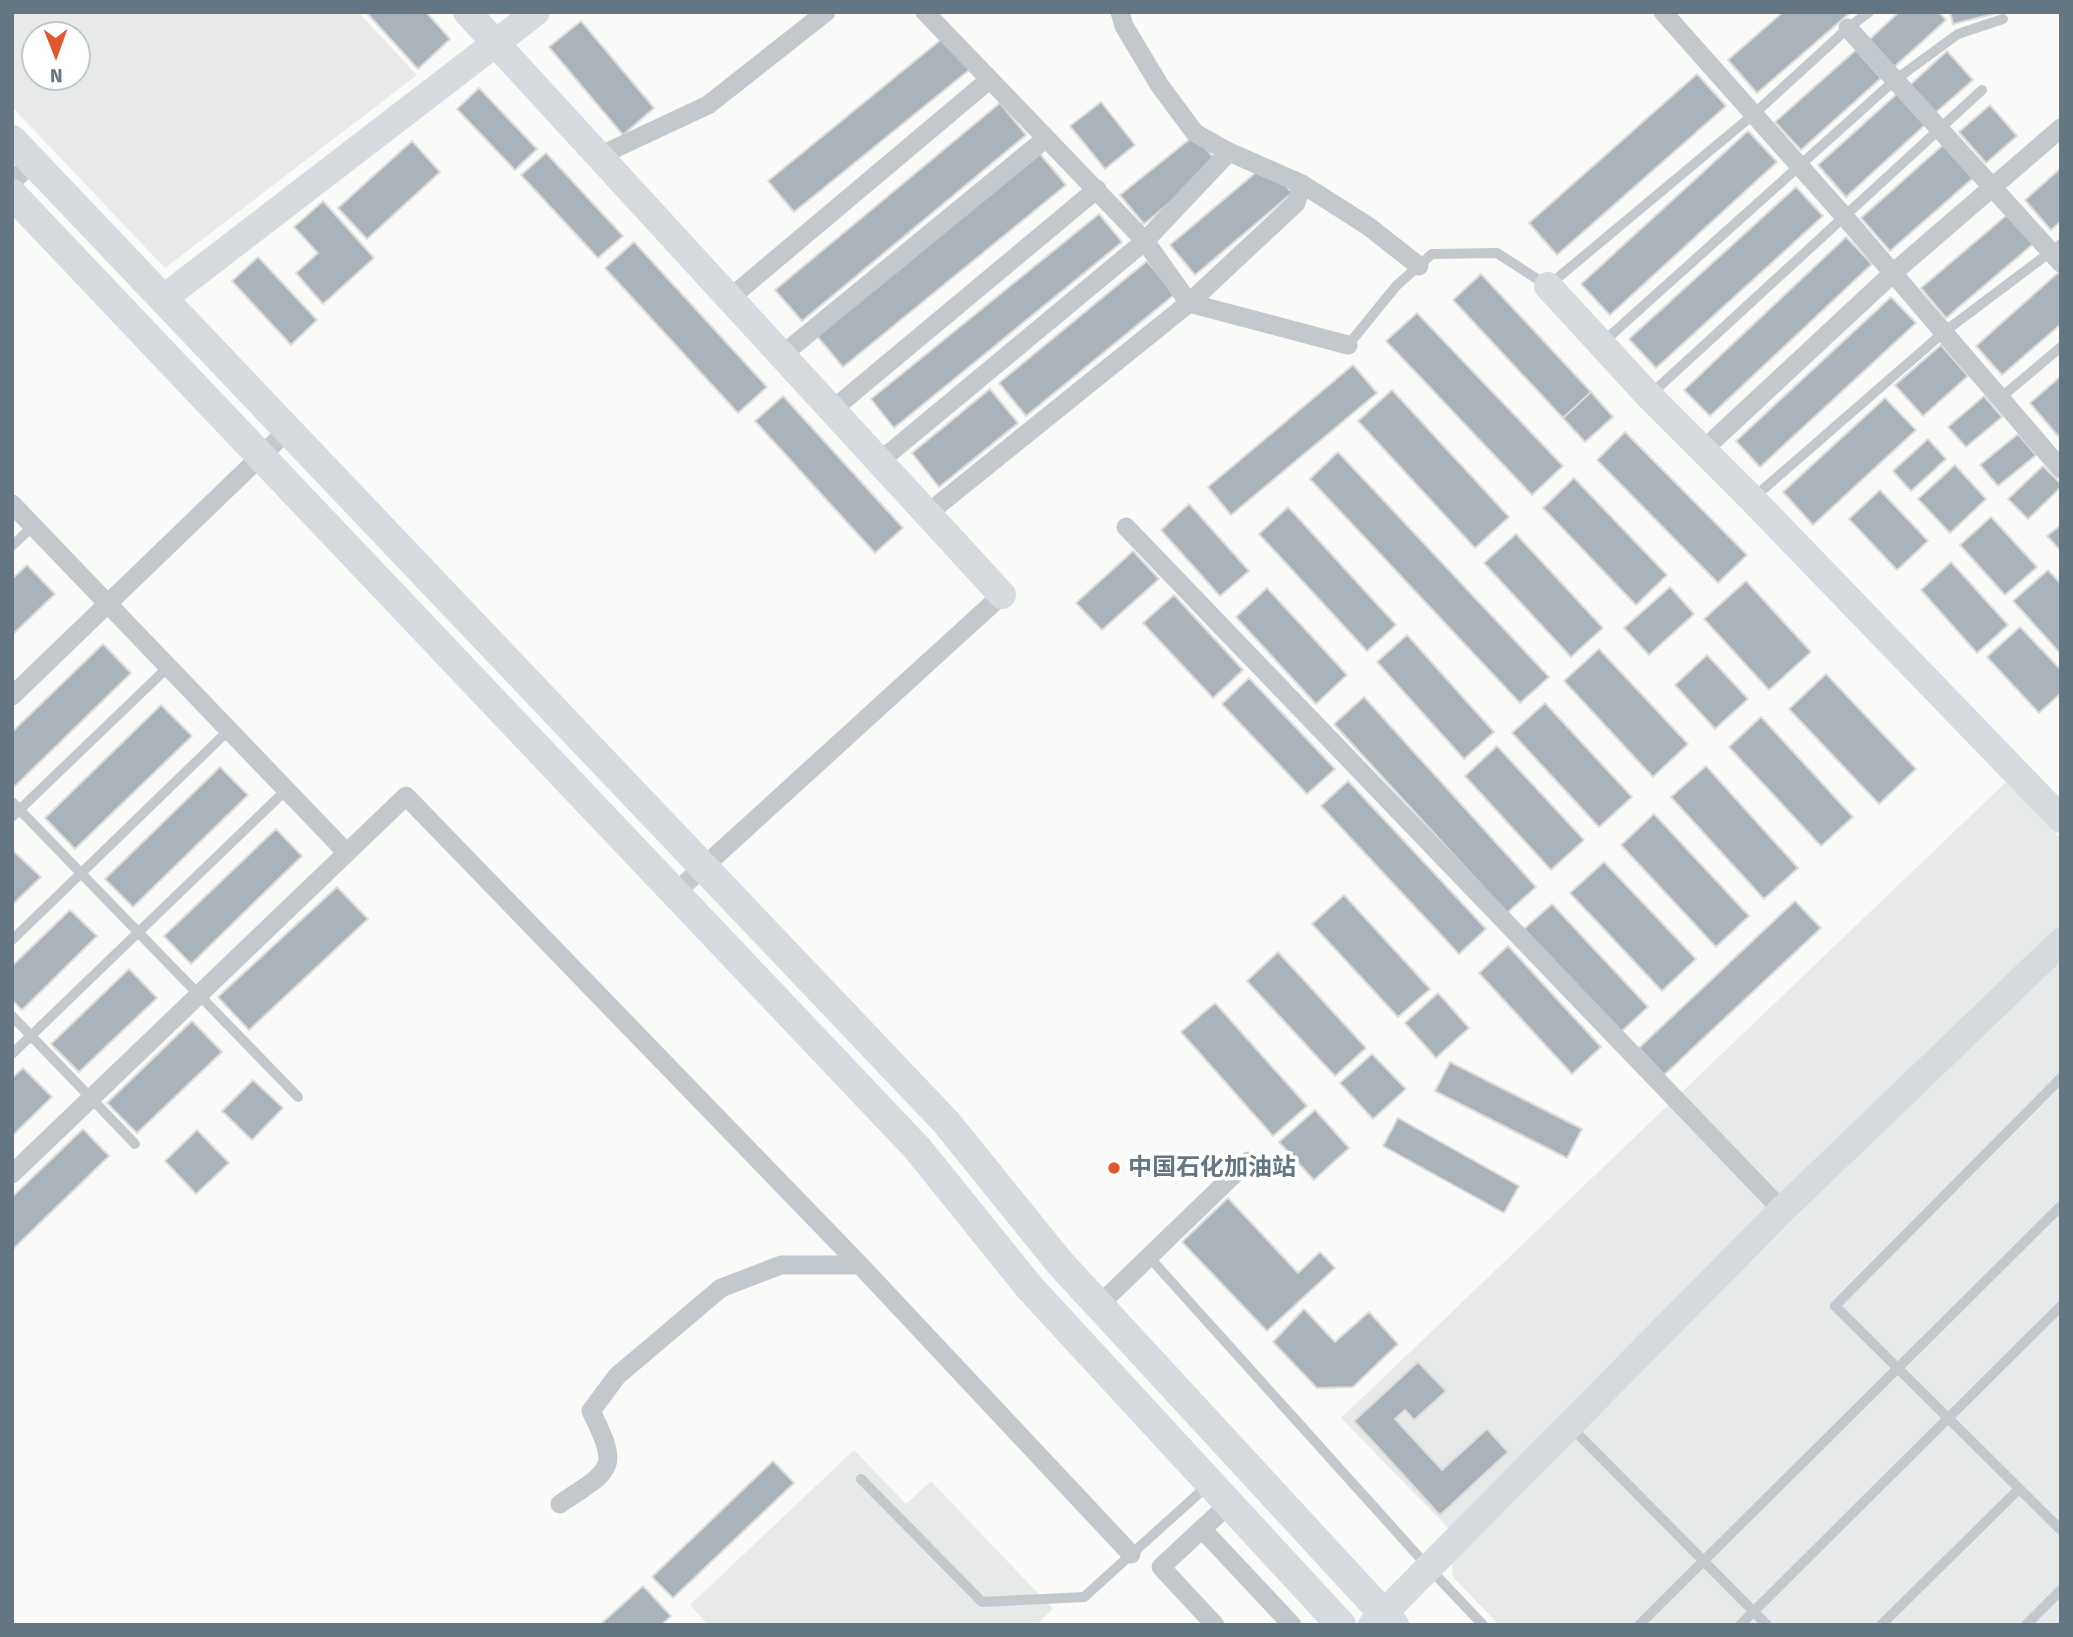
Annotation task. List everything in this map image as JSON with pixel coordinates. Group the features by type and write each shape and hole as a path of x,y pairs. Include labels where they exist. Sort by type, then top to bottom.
{"main road":[{"path":"12,140 23,172 164,298 946,1122 1060,1263 1383,1621"},
{"path":"12,194 917,1147 1030,1288 1341,1625"}],"street":[{"path":"467,12 1002,595 676,892"},
{"path":"164,298 536,12"},
{"path":"599,156 708,106 827,12"},
{"path":"925,12 1145,241 1189,303 1348,345"},
{"path":"1120,12 1124,26 1160,86 1195,133 1229,152 1302,184 1367,226 1419,266"},
{"path":"1663,12 1844,216 1999,399 2058,462"},
{"path":"1848,28 1992,188 2057,253"},
{"path":"730,298 989,80"},
{"path":"1703,450 1892,273 2061,128"},
{"path":"782,355 1045,139"},
{"path":"880,461 1145,241 1229,152"},
{"path":"927,514 1189,303 1296,202 1302,184"},
{"path":"832,410 1097,189"},
{"path":"1548,286 1648,396 1752,499 2061,819"},
{"path":"12,696 289,429"},
{"path":"12,503 347,853"},
{"path":"1126,527 1782,1210"},
{"path":"12,1174 406,796 860,1265 1131,1554"},
{"path":"1383,1621 1429,1568 1782,1210 2061,942"},
{"path":"1099,1305 1248,1161"},
{"path":"560,1504 600,1477 609,1462 606,1440 591,1410 617,1376 721,1288 781,1265 860,1265"},
{"path":"1215,1625 1161,1567 1202,1529 1220,1493"},
{"path":"1202,1529 1292,1625"}],"lane":[{"path":"1348,345 1397,285 1432,254 1497,253 1548,286 1754,114 1869,12"},
{"path":"1601,343 1895,80 1958,34 2003,19"},
{"path":"1648,396 1982,90"},
{"path":"1752,499 1944,332 2057,253"},
{"path":"1999,399 2061,347"},
{"path":"12,546 33,526"},
{"path":"168,667 15,810 81,873 298,1097"},
{"path":"12,940 229,730"},
{"path":"12,1054 286,790"},
{"path":"12,1016 135,1144"},
{"path":"2061,1078 1835,1306 2061,1530"},
{"path":"1639,1625 2061,1206"},
{"path":"1149,1257 1483,1625"},
{"path":"1740,1625 2061,1306"},
{"path":"1569,1425 1767,1625"},
{"path":"860,1479 982,1602 1084,1597 1131,1554 1220,1493"},
{"path":"1881,1625 2019,1489"},
{"path":"2026,1625 2061,1590"}],"shaded area":[{"path":"12,12 358,12 417,75 165,268 12,107"},
{"path":"2006,782 2061,839 2061,1625 1499,1625 1453,1577 1448,1528 1341,1418"},
{"path":"854,1450 906,1504 931,1481 1053,1609 1036,1625 708,1625 690,1605"}],"building":[{"path":"366,12 426,12 450,39 418,69"},
{"path":"1783,12 1851,12 1757,93 1728,60"},
{"path":"1899,12 1939,12 1946,20 1894,67 1869,40"},
{"path":"1950,12 2001,12 1953,24"},
{"path":"581,21 654,108 623,135 549,47"},
{"path":"943,38 969,70 794,212 768,181"},
{"path":"1856,50 1881,78 1801,150 1775,122"},
{"path":"1947,51 1973,80 1934,114 1909,86"},
{"path":"1697,74 1726,106 1557,255 1529,223"},
{"path":"479,88 537,149 515,170 457,109"},
{"path":"1898,93 1926,124 1846,197 1818,165"},
{"path":"1101,102 1135,145 1105,169 1070,126"},
{"path":"1000,103 1026,135 802,321 775,290"},
{"path":"1990,105 2017,136 1986,163 1959,132"},
{"path":"1748,131 1777,162 1610,315 1581,284"},
{"path":"1195,135 1218,163 1144,224 1120,195"},
{"path":"412,141 440,172 367,239 338,208"},
{"path":"1943,145 1973,178 1890,251 1861,218"},
{"path":"546,153 623,236 598,258 521,175"},
{"path":"1040,154 1066,185 843,367 817,336"},
{"path":"1267,163 1292,193 1195,275 1170,245"},
{"path":"2061,168 2061,221 2051,230 2025,200"},
{"path":"1796,187 1823,216 1656,368 1629,339"},
{"path":"323,201 374,258 323,304 296,273 318,253 294,227"},
{"path":"1099,214 1122,242 894,428 871,399"},
{"path":"2008,214 2033,244 1946,318 1921,288"},
{"path":"1846,237 1872,264 1710,416 1684,390"},
{"path":"634,242 767,387 738,413 605,268"},
{"path":"258,257 317,320 291,345 232,281"},
{"path":"1147,261 1175,294 1026,416 999,383"},
{"path":"2060,271 2061,324 2002,375 1976,346"},
{"path":"1481,274 1591,392 1563,418 1453,300"},
{"path":"1891,297 1916,323 1760,467 1736,441"},
{"path":"1417,313 1563,466 1532,495 1386,341"},
{"path":"1941,345 1968,376 1923,416 1895,385"},
{"path":"1353,365 1377,393 1231,515 1208,487"},
{"path":"2061,376 2061,434 2058,436 2030,403"},
{"path":"990,389 1018,423 939,487 912,453"},
{"path":"1392,390 1509,517 1475,548 1358,421"},
{"path":"1591,392 1613,417 1585,442 1563,418"},
{"path":"783,396 903,528 875,553 755,421"},
{"path":"1984,396 2002,417 1966,447 1948,427"},
{"path":"1885,398 1916,430 1813,525 1783,492"},
{"path":"1625,432 1747,555 1718,583 1597,460"},
{"path":"2018,434 2036,455 1998,486 1980,465"},
{"path":"1928,439 1946,459 1911,491 1893,471"},
{"path":"1338,452 1549,677 1520,703 1310,479"},
{"path":"1955,465 1986,499 1950,533 1918,499"},
{"path":"2043,466 2061,487 2028,519 2008,499"},
{"path":"1574,478 1667,575 1636,605 1543,508"},
{"path":"1880,490 1928,541 1897,570 1849,519"},
{"path":"1189,504 1249,571 1220,596 1161,530"},
{"path":"1288,507 1396,625 1367,651 1259,534"},
{"path":"1991,517 2037,567 2005,595 1960,545"},
{"path":"2061,525 2061,551 2047,536"},
{"path":"1516,534 1603,628 1571,657 1484,563"},
{"path":"1133,551 1159,579 1102,630 1076,603"},
{"path":"1951,562 2008,625 1977,653 1921,590"},
{"path":"27,565 55,594 12,635 12,579"},
{"path":"2048,570 2061,584 2061,654 2013,601"},
{"path":"1746,581 1811,652 1769,690 1704,619"},
{"path":"1670,587 1694,614 1649,655 1624,628"},
{"path":"1267,588 1347,675 1316,704 1236,617"},
{"path":"1174,595 1243,670 1213,698 1143,623"},
{"path":"2020,627 2061,670 2061,693 2039,713 1987,657"},
{"path":"1407,635 1494,732 1464,759 1377,662"},
{"path":"103,644 131,673 15,786 12,783 12,732"},
{"path":"1599,649 1688,744 1653,777 1564,681"},
{"path":"1707,655 1748,699 1715,729 1675,685"},
{"path":"1826,674 1916,769 1879,804 1789,709"},
{"path":"1249,678 1335,769 1307,794 1222,704"},
{"path":"1364,697 1536,887 1507,913 1334,724"},
{"path":"1545,703 1632,797 1599,827 1512,733"},
{"path":"161,705 192,736 75,849 45,818"},
{"path":"1761,717 1853,817 1821,846 1729,747"},
{"path":"1497,746 1584,840 1551,870 1465,776"},
{"path":"1706,766 1798,868 1764,899 1671,797"},
{"path":"220,767 248,795 133,907 105,879"},
{"path":"1348,781 1486,929 1459,954 1321,806"},
{"path":"1654,814 1749,916 1716,947 1621,845"},
{"path":"276,829 302,856 191,964 164,936"},
{"path":"12,850 41,877 12,905"},
{"path":"1604,862 1696,959 1662,991 1570,893"},
{"path":"337,887 368,919 249,1030 218,997"},
{"path":"1344,895 1430,989 1398,1017 1312,924"},
{"path":"1795,901 1821,928 1664,1075 1639,1048"},
{"path":"1552,904 1648,1007 1621,1032 1524,929"},
{"path":"70,910 97,936 22,1010 12,1000 12,966"},
{"path":"1508,946 1601,1047 1572,1074 1479,973"},
{"path":"1278,952 1366,1048 1335,1076 1247,981"},
{"path":"129,969 157,998 79,1072 51,1044"},
{"path":"1438,993 1469,1028 1436,1058 1405,1023"},
{"path":"1215,1003 1307,1106 1273,1136 1181,1032"},
{"path":"192,1021 222,1052 137,1133 107,1103"},
{"path":"1372,1054 1406,1089 1373,1119 1340,1083"},
{"path":"1450,1062 1582,1129 1567,1158 1435,1091"},
{"path":"23,1068 52,1097 12,1136 12,1078"},
{"path":"253,1080 283,1108 252,1140 222,1111"},
{"path":"1315,1110 1349,1148 1314,1180 1279,1142"},
{"path":"1398,1118 1519,1186 1504,1213 1383,1146"},
{"path":"83,1129 109,1156 12,1250 12,1197"},
{"path":"197,1130 229,1163 196,1194 165,1161"},
{"path":"1228,1198 1298,1273 1320,1252 1335,1268 1267,1331 1182,1242"},
{"path":"1304,1309 1335,1342 1369,1312 1398,1344 1353,1387 1317,1388 1273,1342"},
{"path":"1418,1362 1446,1391 1414,1420 1405,1410 1395,1419 1442,1470 1487,1429 1508,1452 1440,1515 1354,1421"},
{"path":"773,1461 794,1483 673,1598 652,1577"},
{"path":"643,1586 671,1616 661,1625 603,1625 602,1623"}],"place":[{"name":"中国石化加油站","path":"1114,1168"}]}
